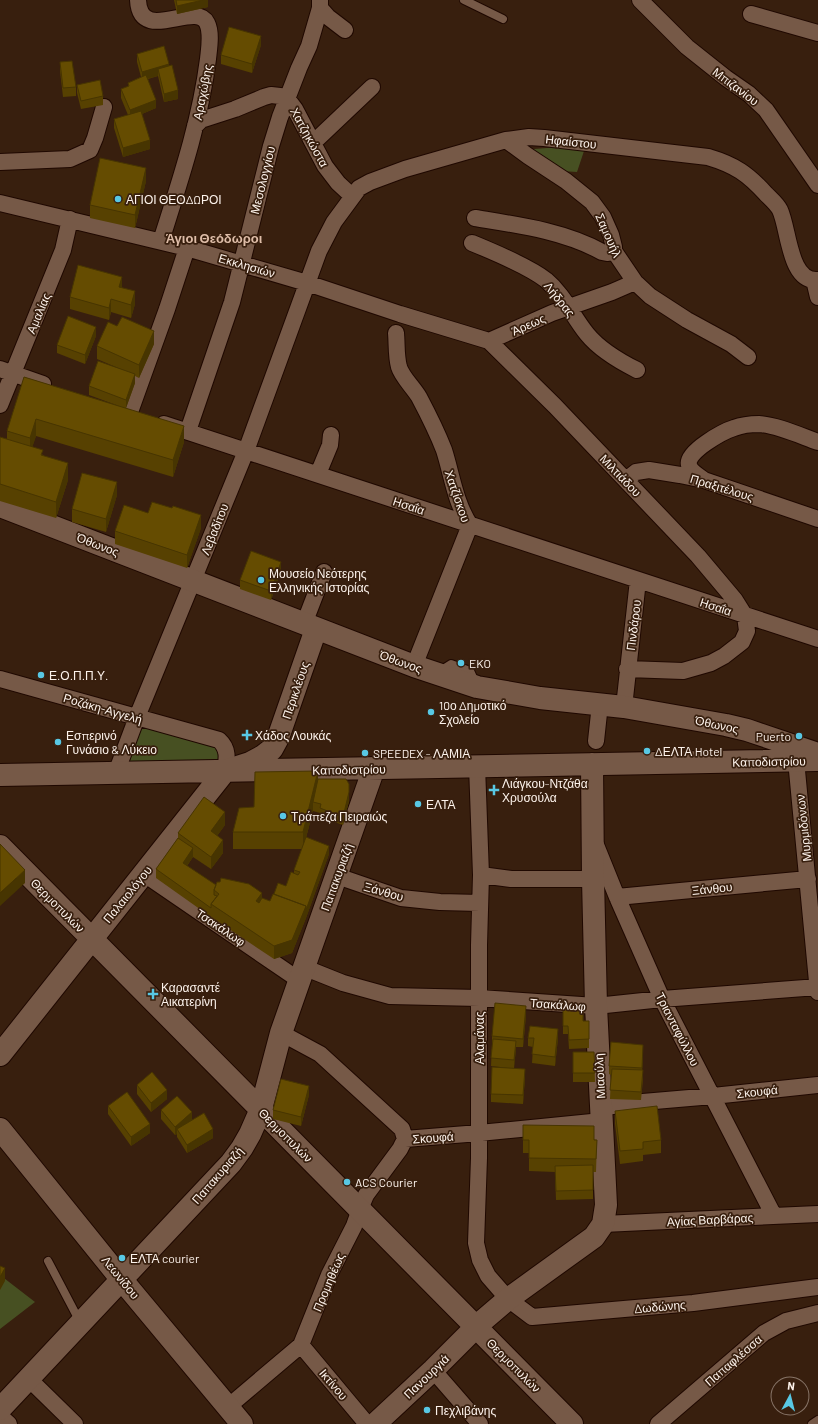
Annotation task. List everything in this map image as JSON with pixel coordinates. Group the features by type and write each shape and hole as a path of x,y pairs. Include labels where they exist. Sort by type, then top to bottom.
{"main road":[{"name":"Όθωνος","path":"0,506 310,627 436,674 477,687 540,698 624,707 726,725 747,730 818,754"},
{"name":"Περικλέους","path":"272,750 278,738 310,627"},
{"path":"744,761 749,753 751,742 747,730"},
{"path":"225,771 250,763 272,750 281,770"},
{"name":"Καποδιστρίου","path":"0,775 818,760"},
{"name":"Μιαούλη","path":"592,764 596,1006 606,1205 603,1224"},
{"name":"Παπακυριαζή","path":"0,1409 231,1163 242,1148 261,1109 281,1032 374,768"},
{"name":"Παλαιολόγου","path":"0,1055 225,771"},
{"name":"Θερμοπυλών","path":"0,846 572,1424"},
{"name":"Λεωνίδου","path":"0,1129 122,1280 229,1406 242,1424"},
{"path":"476,1327 508,1299 594,1237 603,1224"},
{"name":"Πανουργιά","path":"375,1424 433,1370 476,1327"}],"street":[{"name":"Αραχώβης","path":"138,0 143,15 150,20 161,21 195,16 201,17 208,23 210,39 202,99 161,241"},
{"name":"Μπιζανίου","path":"640,0 687,47 749,94 766,110 818,185"},
{"path":"320,4 328,18 345,30"},
{"name":"Μεσολογγίου","path":"188,431 232,302 271,146 298,68 309,46 320,4"},
{"path":"751,14 818,33"},
{"path":"314,142 372,87"},
{"name":"Χατζηκώστα","path":"195,126 201,120 235,109 264,97 280,96 293,105 326,166 334,178 352,196"},
{"path":"0,162 70,159 90,150 104,107"},
{"name":"Ηφαίστου","path":"307,283 325,239 352,196 359,188 370,182 406,169 506,140 529,138 567,140 708,157 734,166 756,183 780,210 798,269 805,277 816,280 818,297"},
{"name":"Σαμουήλ","path":"506,140 566,181 592,202 603,217 611,235 614,251 635,282 650,296 687,320 731,344 748,357"},
{"name":"Εκκλησιών","path":"0,203 187,248 307,283 400,314 489,341"},
{"name":"Αμαλίας","path":"0,405 6,371 63,250 64,218"},
{"path":"475,218 516,224 567,237 602,252 607,253 614,251"},
{"name":"Λήδρας","path":"472,242 518,264 546,280 555,289 587,334 594,341 610,355 637,370"},
{"name":"Ησαΐα","path":"187,248 135,414 818,639"},
{"name":"Άρεως","path":"489,341 552,313 612,292 635,282"},
{"name":"Λεβαδίτου","path":"116,773 246,451 307,283"},
{"name":"Χατζίσκου","path":"396,333 400,368 419,397 444,450 450,477 465,518 470,525 414,666"},
{"name":"Μιλτιάδου","path":"489,341 555,406 698,556 735,600 745,616"},
{"path":"6,371 56,388"},
{"path":"704,480 691,469 688,463 689,458 694,451 706,443 734,428 751,424 760,424 818,442"},
{"path":"318,474 330,445 331,435"},
{"name":"Πραξιτέλους","path":"626,480 636,472 649,470 680,474 704,480 818,519"},
{"path":"310,627 324,572"},
{"name":"Πινδάρου","path":"624,707 638,580"},
{"path":"627,669 683,671 700,667 716,660 734,649 744,638 747,631 745,616"},
{"name":"Ροζάκη-Αγγελή","path":"0,679 219,740 226,750 227,757 225,771"},
{"path":"596,741 600,704"},
{"name":"Μυρμιδόνων","path":"796,760 817,965 818,992"},
{"name":"Αλαμάνας","path":"477,766 481,875 479,998 480,1133 476,1243 480,1260 488,1276 508,1299"},
{"name":"Τριανταφύλλου","path":"593,837 617,897 662,999 774,1216"},
{"name":"Τσακάλωφ","path":"144,874 301,973 390,996 479,998 596,1006 662,999 818,987"},
{"path":"481,875 511,879 593,880"},
{"name":"Ξάνθου","path":"337,876 401,898 440,902 480,903"},
{"name":"Ξάνθου","path":"617,897 808,878"},
{"name":"Σκουφά","path":"281,1032 320,1054 402,1129 405,1139 480,1133 601,1114 631,1102 713,1096 818,1084"},
{"name":"Προμηθέως","path":"229,1406 301,1345 329,1275 354,1226 366,1195 400,1149 405,1139"},
{"name":"Αγίας Βαρβάρας","path":"603,1224 818,1214"},
{"name":"Δωδώνης","path":"508,1299 532,1317 536,1317 693,1303 818,1287"},
{"name":"Παπαφλέσσα","path":"658,1424 764,1333 786,1321 809,1314 818,1313"},
{"name":"Ικτίνου","path":"301,1345 367,1424"},
{"path":"433,1370 480,1424"},
{"path":"28,1379 75,1424"},
{"path":"0,1416 9,1424"}],"lane":[{"path":"464,0 503,19"},
{"path":"48,1261 81,1324"},
{"path":"812,1424 818,1420"}],"green space":[{"path":"559,147 584,151 577,172 561,171 522,150"},
{"path":"143,724 214,741 222,754 216,762 129,763"},
{"path":"0,1275 35,1302 0,1329"}],"building":[{"path":"176,0 203,0 177,6"},
{"path":"229,27 261,36 252,64 221,55"},
{"path":"164,46 169,64 142,72 137,54"},
{"path":"72,61 76,87 63,88 60,62"},
{"path":"172,65 178,90 164,94 158,69"},
{"path":"146,75 156,100 130,110 121,89 129,86 128,83"},
{"path":"100,80 103,96 81,101 77,85"},
{"path":"141,111 150,140 123,148 114,119"},
{"name":"ΑΓΙΟΙ ΘΕΟΔΩΡΟΙ","path":"100,158 146,168 135,215 90,205"},
{"path":"78,265 122,277 119,287 135,291 131,305 111,299 109,308 70,297"},
{"path":"68,316 96,327 85,355 57,345"},
{"path":"122,317 154,331 139,365 97,346 108,322 117,326"},
{"path":"98,361 135,374 126,400 89,386"},
{"path":"24,377 184,426 173,460 36,419 30,438 7,431"},
{"path":"0,437 43,450 41,455 68,463 56,502 0,484"},
{"path":"82,473 117,482 106,519 72,509"},
{"path":"152,502 172,508 173,506 201,515 187,555 115,531 124,505 148,513"},
{"name":"Μουσείο Νεότερης Ελληνικής Ιστορίας","path":"251,551 281,562 271,591 240,580"},
{"path":"318,771 303,832 233,832 239,808 254,807 255,772"},
{"path":"318,779 346,779 349,784 349,792 343,817 320,808 321,804 313,802"},
{"path":"204,797 225,812 211,831 223,840 211,857 178,833"},
{"path":"306,837 329,846 306,910 306,906 274,894 278,883 286,886 291,872 298,875 300,872 294,870"},
{"path":"178,838 193,848 183,863 216,885 214,895 217,896 211,904 211,908 156,869"},
{"path":"0,844 25,870 0,893"},
{"path":"221,878 249,884 262,893 256,901 259,903 262,898 270,901 273,894 306,906 292,940 274,946 211,904 219,894 214,890 217,882 220,882"},
{"path":"495,1003 526,1006 523,1039 492,1036"},
{"path":"583,1005 583,1021 589,1021 589,1039 569,1040 568,1026 563,1026 563,1006"},
{"path":"530,1026 558,1029 555,1057 532,1054 534,1038 528,1038"},
{"path":"493,1039 516,1041 514,1060 491,1058"},
{"path":"611,1042 643,1045 642,1068 609,1066"},
{"path":"573,1052 594,1052 595,1073 573,1073"},
{"path":"492,1067 525,1069 523,1095 491,1094"},
{"path":"612,1069 643,1070 641,1092 610,1090"},
{"path":"152,1072 167,1090 151,1103 137,1085"},
{"path":"281,1079 309,1086 301,1117 273,1110"},
{"path":"127,1092 150,1124 131,1137 108,1106"},
{"path":"177,1096 192,1112 175,1127 161,1110"},
{"path":"657,1106 661,1140 643,1142 643,1149 620,1151 615,1111"},
{"path":"204,1113 213,1129 187,1145 177,1129"},
{"path":"523,1125 594,1126 594,1140 597,1140 596,1159 529,1158 529,1140 523,1140"},
{"path":"593,1165 593,1190 556,1191 555,1166"},
{"path":"0,1266 5,1268 0,1277"}],"place":[{"name":"ΑΓΙΟΙ ΘΕΟΔΩΡΟΙ","path":"118,199"},
{"name":"Μουσείο Νεότερης Ελληνικής Ιστορίας","path":"261,580"},
{"name":"EKO","path":"461,663"},
{"name":"Ε.Ο.Π.Π.Υ.","path":"41,675"},
{"name":"10ο Δημοτικό Σχολείο","path":"431,712"},
{"name":"Χάδος Λουκάς","path":"247,735"},
{"name":"Puerto","path":"799,736"},
{"name":"Εσπερινό Γυνάσιο & Λύκειο","path":"58,742"},
{"name":"ΔΕΛΤΑ Hotel","path":"647,751"},
{"name":"SPEEDEX - ΛΑΜΙΑ","path":"365,753"},
{"name":"Λιάγκου-Ντζάθα Χρυσούλα","path":"494,790"},
{"name":"ΕΛΤΑ","path":"418,804"},
{"name":"Τράπεζα Πειραιώς","path":"283,816"},
{"name":"Καρασαντέ Αικατερίνη","path":"153,994"},
{"name":"ACS Courier","path":"347,1182"},
{"name":"ΕΛΤΑ courier","path":"122,1258"},
{"name":"Πεχλιβάνης","path":"427,1410"}],"district":[{"name":"Άγιοι Θεόδωροι","path":"214,238"}]}
